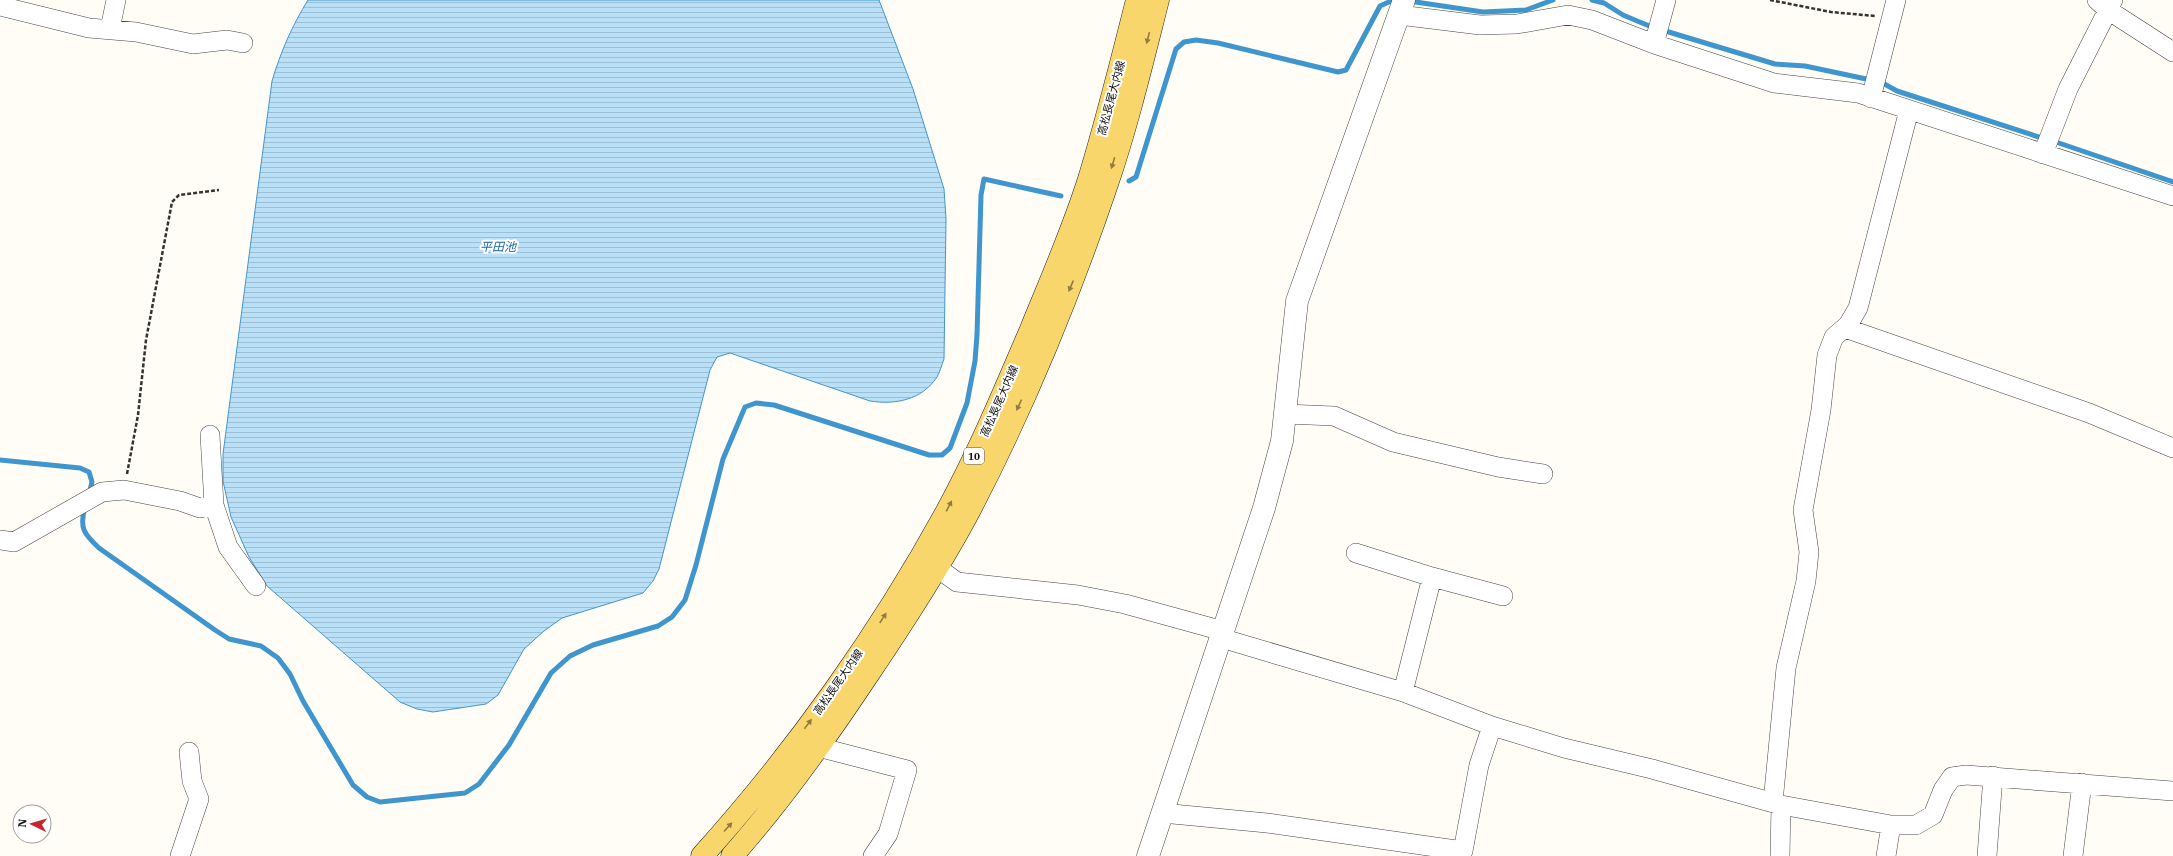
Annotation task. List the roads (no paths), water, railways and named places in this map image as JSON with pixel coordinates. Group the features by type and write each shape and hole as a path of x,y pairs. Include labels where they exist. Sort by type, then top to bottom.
{"main road":[{"name":"高松長尾大内線","path":"702,856 746,807 823,705 884,617 948,510 1002,398 1054,274 1088,180 1137,0"},
{"name":"高松長尾大内線","path":"732,856 762,822 818,747 900,628 966,518 1020,405 1073,281 1107,185 1136,87 1158,0"}],"street":[{"path":"110,29 116,0"},
{"path":"1654,44 1666,0"},
{"path":"1872,98 1896,0"},
{"path":"2044,154 2068,89 2106,3 2173,52"},
{"path":"0,6 89,28 136,32 193,44 227,40 243,43"},
{"path":"1148,856 1264,508 1282,441 1297,301 1401,8 1480,25 1517,24 1568,15 1592,20 1654,44 1774,83 1858,93 2173,196"},
{"path":"1780,856 1777,803 1786,668 1806,581 1809,552 1803,510 1821,410 1827,355 1834,336 1845,328 1858,308 1909,110"},
{"path":"1845,328 2089,413 2173,448"},
{"path":"1285,414 1334,416 1393,442 1498,467 1543,474"},
{"path":"210,435 214,505 228,547 256,586"},
{"path":"0,540 14,542 102,492 124,490 180,501 200,508 214,505"},
{"path":"1356,553 1432,577 1503,596"},
{"path":"936,567 957,582 1078,595 1125,604 1403,692 1492,726 1564,748 1652,769 1777,803 1891,825 1916,825 1933,815 1943,790 1952,777 1966,774 2173,791"},
{"path":"1403,692 1432,577"},
{"path":"1162,813 1267,823 1463,851 1479,765 1492,726"},
{"path":"818,747 907,770 888,834 873,856"},
{"path":"180,856 199,799 192,781 190,752"},
{"path":"1987,856 1993,776"},
{"path":"2073,856 2082,783"},
{"path":"1886,856 1891,825"}],"water":[{"name":"平田池","path":"308,0 879,0 913,89 944,189 946,219 944,359 937,377 931,385 916,396 898,401 879,402 870,401 730,353 717,357 710,370 659,569 653,581 643,593 562,618 544,631 524,649 498,695 486,704 433,712 417,709 400,702 267,586 249,557 231,517 223,481 223,454 272,81 287,39"}],"waterway":[{"path":"1409,1 1483,12 1526,10 1553,0"},
{"path":"1592,0 1604,3 1623,15 1654,28"},
{"path":"1129,181 1136,177 1176,49 1184,42 1196,40 1218,43 1338,72 1346,70 1380,6 1391,1 1399,1"},
{"path":"1662,30 1775,64 1805,66 1871,80"},
{"path":"1879,81 1897,91 2045,139"},
{"path":"2053,141 2173,182"},
{"path":"85,507 83,514 84,530 99,548 229,639 261,646 278,658 290,674 303,701 353,785 367,797 380,802 465,793 479,784 509,745 551,673 570,656 593,645 658,626 672,617 685,600 696,565 723,459 745,407 756,403 774,405 929,455 942,455 950,448 967,403 975,361 981,195 984,179 1061,196"},
{"path":"0,460 80,468 89,472 92,482 89,494"}]}
